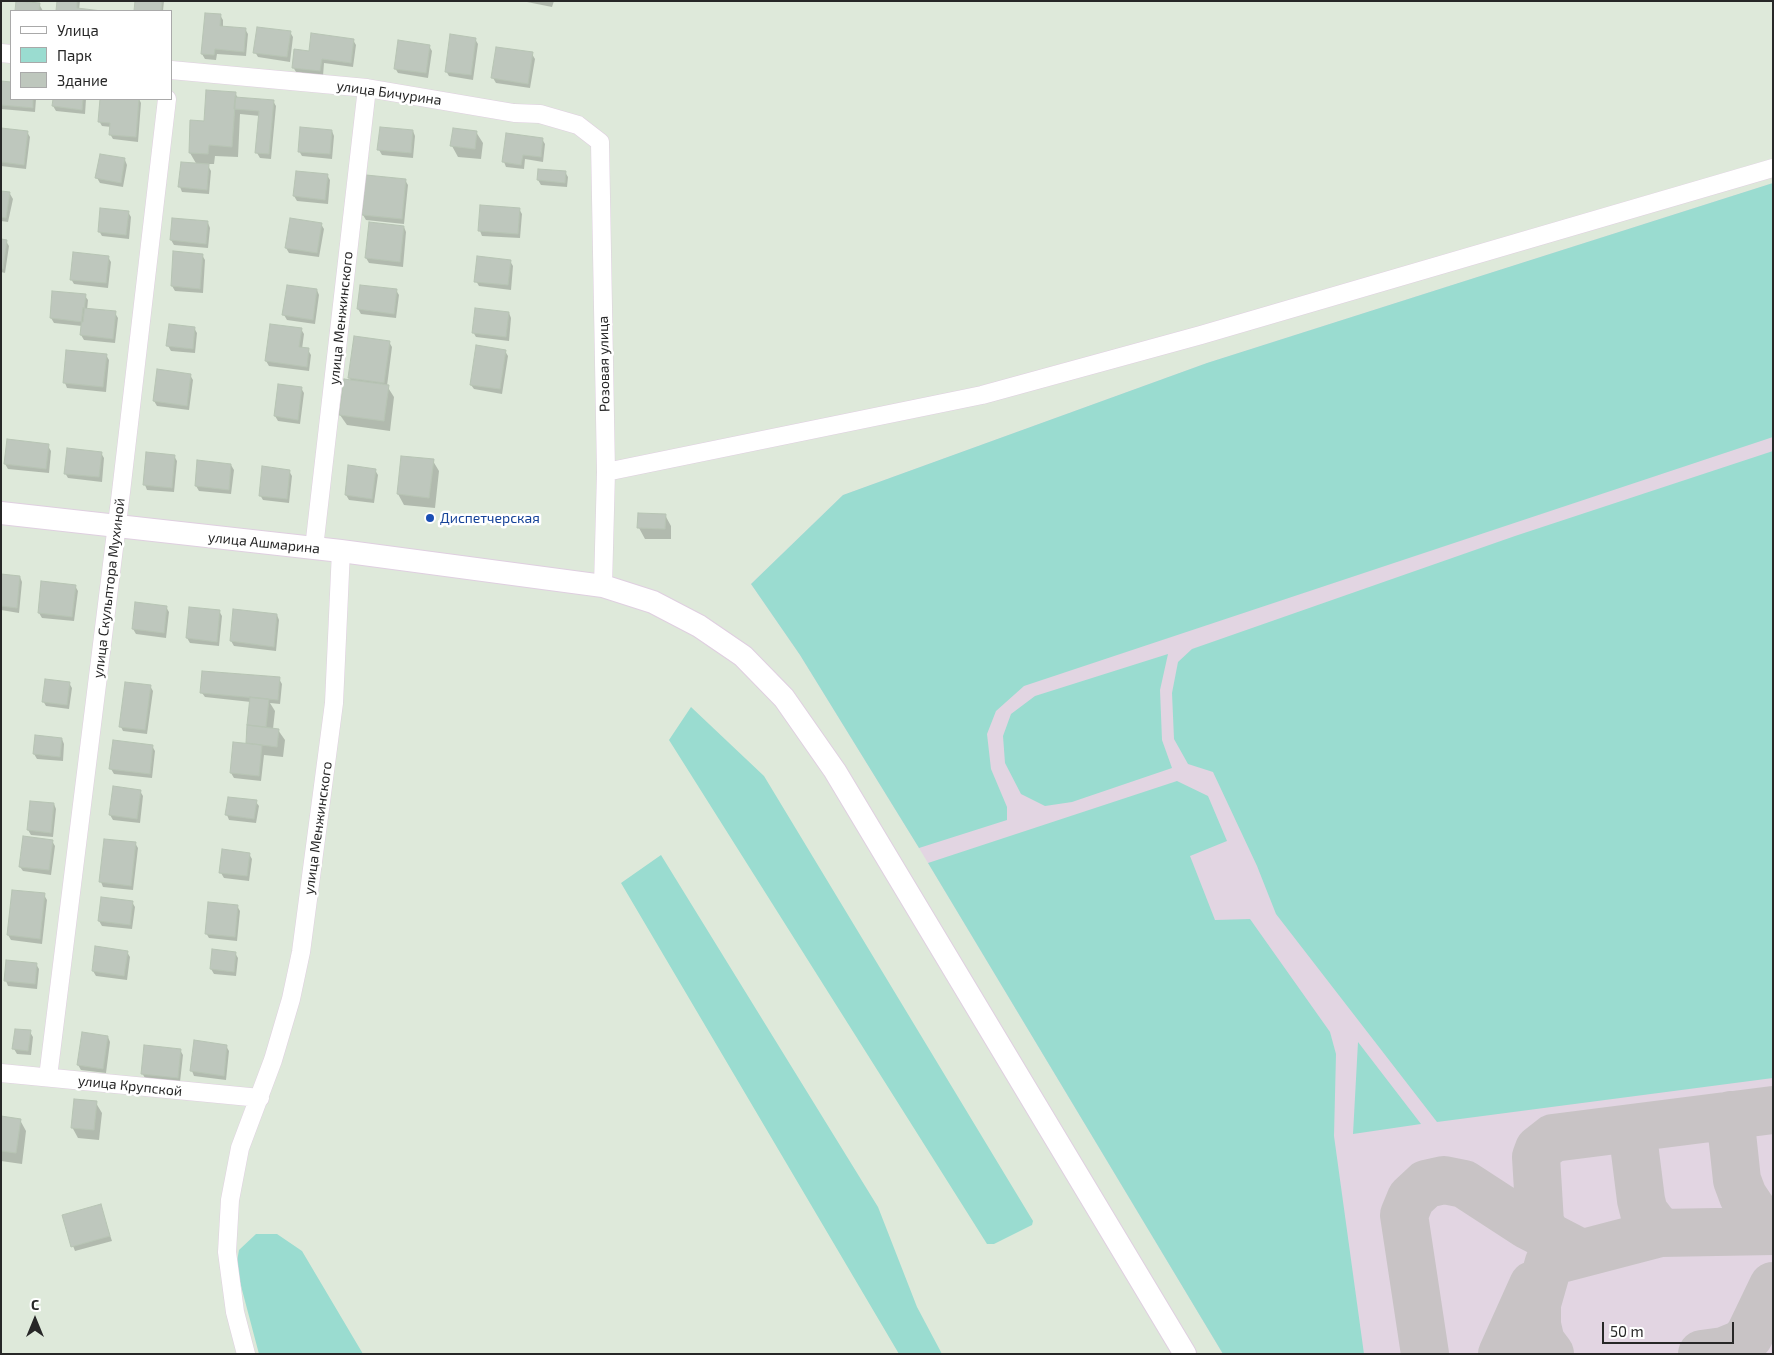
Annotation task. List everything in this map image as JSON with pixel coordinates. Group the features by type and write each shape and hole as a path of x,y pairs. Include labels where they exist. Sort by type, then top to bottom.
{"street":[{"name":"улица Бичурина","path":"172,70 366,88 514,113 540,114 578,125 600,142"},
{"name":"улица Менжинского","path":"314,548 366,88"},
{"name":"улица Скульптора Мухиной","path":"48,1077 167,100"},
{"name":"Розовая улица","path":"600,142 606,472 603,586"},
{"path":"606,472 982,395 1210,332 1773,168"},
{"name":"улица Ашмарина","path":"1,512 341,551 603,586 653,602 699,626 743,656 784,698 835,771 1185,1354"},
{"name":"улица Менжинского","path":"246,1354 235,1312 227,1252 230,1200 240,1148 260,1098 291,999 312,878 334,703 341,551"},
{"name":"улица Крупской","path":"1,1073 260,1098"}],"shaded area":[{"path":"1773,183 1773,1354 1223,1354 919,848 800,655 751,584 843,495 1207,363"}],"green space":[{"path":"1773,183 1773,437 1024,686 996,711 987,734 991,769 1007,807 1007,820 919,848 800,655 751,584 843,495 1207,363"},
{"path":"1773,451 1773,1078 1437,1122 1276,914 1257,866 1213,772 1188,764 1174,739 1172,693 1178,662 1192,649 1515,536"},
{"path":"1168,654 1160,690 1162,740 1172,768 1072,802 1045,806 1021,794 1005,763 1003,736 1011,714 1035,696"},
{"path":"691,707 764,776 1033,1221 1032,1225 994,1244 987,1244 669,740"},
{"path":"1177,781 1208,796 1227,841 1190,856 1215,920 1250,919 1330,1032 1336,1054 1334,1136 1364,1354 1223,1354 928,863"},
{"path":"661,855 878,1207 917,1307 942,1354 899,1354 621,883"},
{"path":"1358,1042 1421,1124 1353,1134"},
{"path":"256,1234 277,1234 302,1251 363,1354 259,1354 236,1267 239,1250"}],"building":[{"path":"16,1 40,3 39,10 15,10"},
{"path":"57,1 77,1 77,8 94,10 56,10"},
{"path":"135,1 162,1 161,10 134,10"},
{"path":"205,13 221,14 220,26 246,28 244,52 215,49 214,55 201,54"},
{"path":"257,27 291,31 287,57 253,53"},
{"path":"311,33 354,39 351,63 322,59 320,71 292,68 294,49 309,51"},
{"path":"450,34 476,38 471,75 445,72"},
{"path":"398,40 430,45 426,73 394,69"},
{"path":"496,47 533,52 528,84 491,78"},
{"path":"1,81 10,82 10,100 33,100 33,108 1,105"},
{"path":"206,90 236,92 232,147 209,145 208,154 189,153 190,120 204,121"},
{"path":"235,97 274,100 269,154 255,153 259,111 234,109"},
{"path":"53,100 83,100 82,110 52,106"},
{"path":"100,100 139,100 136,137 109,135 110,123 98,122"},
{"path":"300,127 332,130 330,154 298,152"},
{"path":"380,127 413,130 411,153 377,150"},
{"path":"1,128 28,131 24,165 1,162"},
{"path":"453,128 477,131 475,149 450,146"},
{"path":"506,133 543,138 541,157 523,155 521,165 502,162"},
{"path":"100,154 125,158 121,183 95,178"},
{"path":"181,162 209,164 207,190 178,187"},
{"path":"538,169 566,171 565,183 537,180"},
{"path":"296,171 328,174 325,200 293,196"},
{"path":"366,175 406,179 402,219 362,215"},
{"path":"1,191 10,192 6,218 1,217"},
{"path":"480,205 520,208 518,234 478,231"},
{"path":"100,208 129,211 126,235 98,232"},
{"path":"172,218 208,221 206,244 170,240"},
{"path":"290,218 322,223 317,253 285,248"},
{"path":"369,222 404,226 400,262 365,258"},
{"path":"1,239 7,240 3,269 1,268"},
{"path":"173,251 203,254 200,289 171,286"},
{"path":"73,252 109,256 106,283 70,280"},
{"path":"477,256 511,260 508,285 474,282"},
{"path":"287,285 317,289 313,320 282,315"},
{"path":"360,285 397,289 394,314 357,309"},
{"path":"52,291 86,294 83,322 50,318"},
{"path":"83,308 116,311 113,339 80,335"},
{"path":"475,308 509,312 506,337 472,333"},
{"path":"169,324 195,327 193,349 166,346"},
{"path":"270,324 302,328 299,347 309,348 307,367 265,361"},
{"path":"354,336 390,341 384,383 348,378"},
{"path":"476,345 506,350 500,389 470,385"},
{"path":"66,350 107,354 103,387 63,383"},
{"path":"157,369 191,374 187,406 153,401"},
{"path":"344,379 389,385 384,421 339,415"},
{"path":"278,384 302,387 298,420 274,416"},
{"path":"7,439 49,444 46,469 4,464"},
{"path":"67,448 102,452 99,477 64,474"},
{"path":"146,452 175,455 172,488 143,485"},
{"path":"401,456 434,459 429,498 397,494"},
{"path":"197,460 231,464 229,490 195,486"},
{"path":"348,465 376,469 372,499 345,495"},
{"path":"262,466 290,470 287,499 259,496"},
{"path":"638,513 666,514 665,529 637,528"},
{"path":"1,574 20,576 17,608 1,606"},
{"path":"41,581 76,585 72,617 38,613"},
{"path":"135,602 167,606 164,633 132,629"},
{"path":"189,607 220,610 217,642 186,638"},
{"path":"233,609 277,614 274,647 230,641"},
{"path":"202,671 280,677 278,700 200,693"},
{"path":"45,679 70,682 67,705 42,702"},
{"path":"125,682 151,685 145,730 119,727"},
{"path":"250,697 269,699 266,727 247,725"},
{"path":"247,725 279,729 277,747 246,743"},
{"path":"35,735 62,738 60,757 33,754"},
{"path":"113,740 153,745 150,774 109,769"},
{"path":"233,742 262,745 259,776 230,773"},
{"path":"113,786 141,790 137,819 109,815"},
{"path":"228,797 257,800 254,819 225,815"},
{"path":"30,801 54,803 51,833 27,830"},
{"path":"23,836 53,840 49,870 19,867"},
{"path":"104,839 136,842 131,886 99,882"},
{"path":"222,849 250,853 247,876 219,873"},
{"path":"12,890 45,893 40,939 7,935"},
{"path":"101,897 133,901 130,925 98,921"},
{"path":"208,902 238,905 235,937 205,934"},
{"path":"95,946 128,951 124,976 92,971"},
{"path":"212,949 236,952 234,972 210,969"},
{"path":"6,960 37,963 35,984 4,981"},
{"path":"15,1029 31,1030 28,1051 12,1049"},
{"path":"82,1032 108,1036 103,1069 77,1065"},
{"path":"194,1040 227,1045 224,1076 190,1071"},
{"path":"144,1045 181,1049 178,1078 141,1074"},
{"path":"74,1099 97,1101 94,1130 71,1128"},
{"path":"1,1116 21,1119 16,1153 1,1151"},
{"path":"101,1204 110,1236 71,1247 62,1215"}],"taxiway":[{"path":"1547,1235 1540,1223 1536,1157 1539,1149 1553,1138 1773,1110"},
{"path":"1730,1115 1737,1180 1743,1196 1762,1224 1773,1228"},
{"path":"1632,1128 1644,1212 1660,1233"},
{"path":"1425,1354 1404,1215 1411,1198 1426,1184 1444,1180 1464,1184 1527,1225 1581,1253"},
{"path":"1550,1354 1541,1342 1537,1325 1537,1304 1549,1262 1660,1233 1773,1231"},
{"path":"1502,1354 1533,1285"},
{"path":"1702,1354 1724,1351 1741,1344 1749,1336 1773,1286"}],"place":[{"name":"Диспетчерская","path":"430,518"}]}
